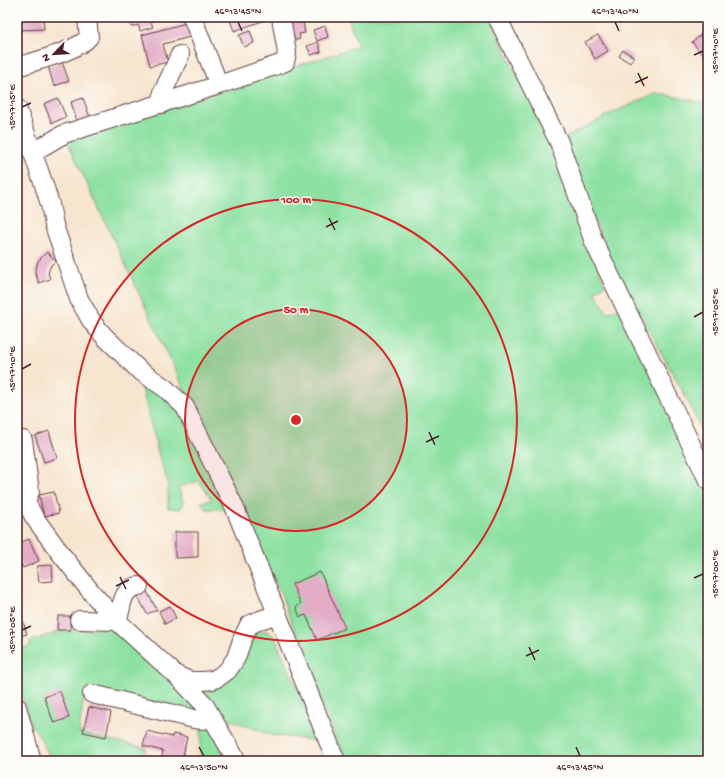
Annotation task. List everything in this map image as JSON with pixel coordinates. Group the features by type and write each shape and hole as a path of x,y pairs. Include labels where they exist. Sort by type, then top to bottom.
{"street":[{"path":"17,67 75,47 85,42 89,37 87,17"},
{"path":"192,17 219,85"},
{"path":"33,152 64,134 162,104 284,62 287,53 281,17"},
{"path":"497,17 559,142 594,242 708,480"},
{"path":"162,104 163,92 180,55"},
{"path":"17,108 50,204 56,231 79,299 92,322 104,336 139,370 165,388 185,407 234,506 336,761"},
{"path":"23,440 30,492 26,500"},
{"path":"17,484 34,517 61,554 117,621 176,675 204,704 237,761"},
{"path":"117,621 121,614 121,605 124,595 129,589 139,586"},
{"path":"176,675 190,681 213,680 220,676 228,670 236,658 249,625 278,614"},
{"path":"79,620 117,621"},
{"path":"92,694 194,719 203,720 210,714"},
{"path":"17,707 32,761"}],"green space":[{"path":"348,17 489,17 552,147 605,285 595,291 607,313 619,308 708,492 708,761 344,761 280,592 67,141 358,46"},
{"path":"657,93 708,104 708,445 687,399 640,315 619,283 563,139 612,113"},
{"path":"138,373 179,410 229,509 206,509 201,502 212,500 199,481 178,487 184,504 180,509 168,508 168,483 159,456"},
{"path":"115,627 201,708 196,713 85,689 79,733 146,748 144,758 155,761 52,761 36,730 32,727 17,678 17,650 31,646 30,641 58,632"},
{"path":"255,631 267,631 274,636 321,741 271,735 221,716 202,689 228,682"},
{"path":"210,723 227,761 200,761 201,727"}],"building":[{"path":"17,17 43,17 44,29 17,30"},
{"path":"128,17 149,17 153,27 140,31 138,25 131,27"},
{"path":"229,17 264,17 265,20 234,31"},
{"path":"287,17 302,17 305,33 299,34 300,39 291,41"},
{"path":"186,23 190,37 163,44 168,62 150,66 142,35"},
{"path":"325,26 328,37 317,41 313,30"},
{"path":"250,31 254,43 244,47 239,35"},
{"path":"703,33 708,39 708,61 692,42"},
{"path":"598,35 608,51 595,59 585,42"},
{"path":"318,42 321,52 311,55 307,46"},
{"path":"623,50 634,57 630,63 619,56"},
{"path":"62,62 69,81 54,86 48,66"},
{"path":"58,98 66,117 52,123 44,104"},
{"path":"83,98 91,120 78,125 71,102"},
{"path":"47,252 56,261 51,265 48,273 50,279 39,283 35,272 38,261"},
{"path":"49,431 57,458 44,462 35,436"},
{"path":"54,492 59,513 44,516 39,495"},
{"path":"175,532 198,532 198,557 175,558"},
{"path":"29,539 39,561 23,568 17,554 17,544"},
{"path":"52,565 53,581 39,582 37,566"},
{"path":"320,572 345,628 317,640 306,615 300,617 296,607 301,604 292,584"},
{"path":"145,588 157,610 147,614 136,593"},
{"path":"17,603 27,634 17,637"},
{"path":"170,606 176,618 165,624 159,611"},
{"path":"58,616 70,616 70,630 57,630"},
{"path":"60,691 69,718 54,723 44,697"},
{"path":"89,707 111,712 106,737 83,732"},
{"path":"147,731 172,737 173,734 187,737 182,761 161,761 163,751 143,746"}]}
